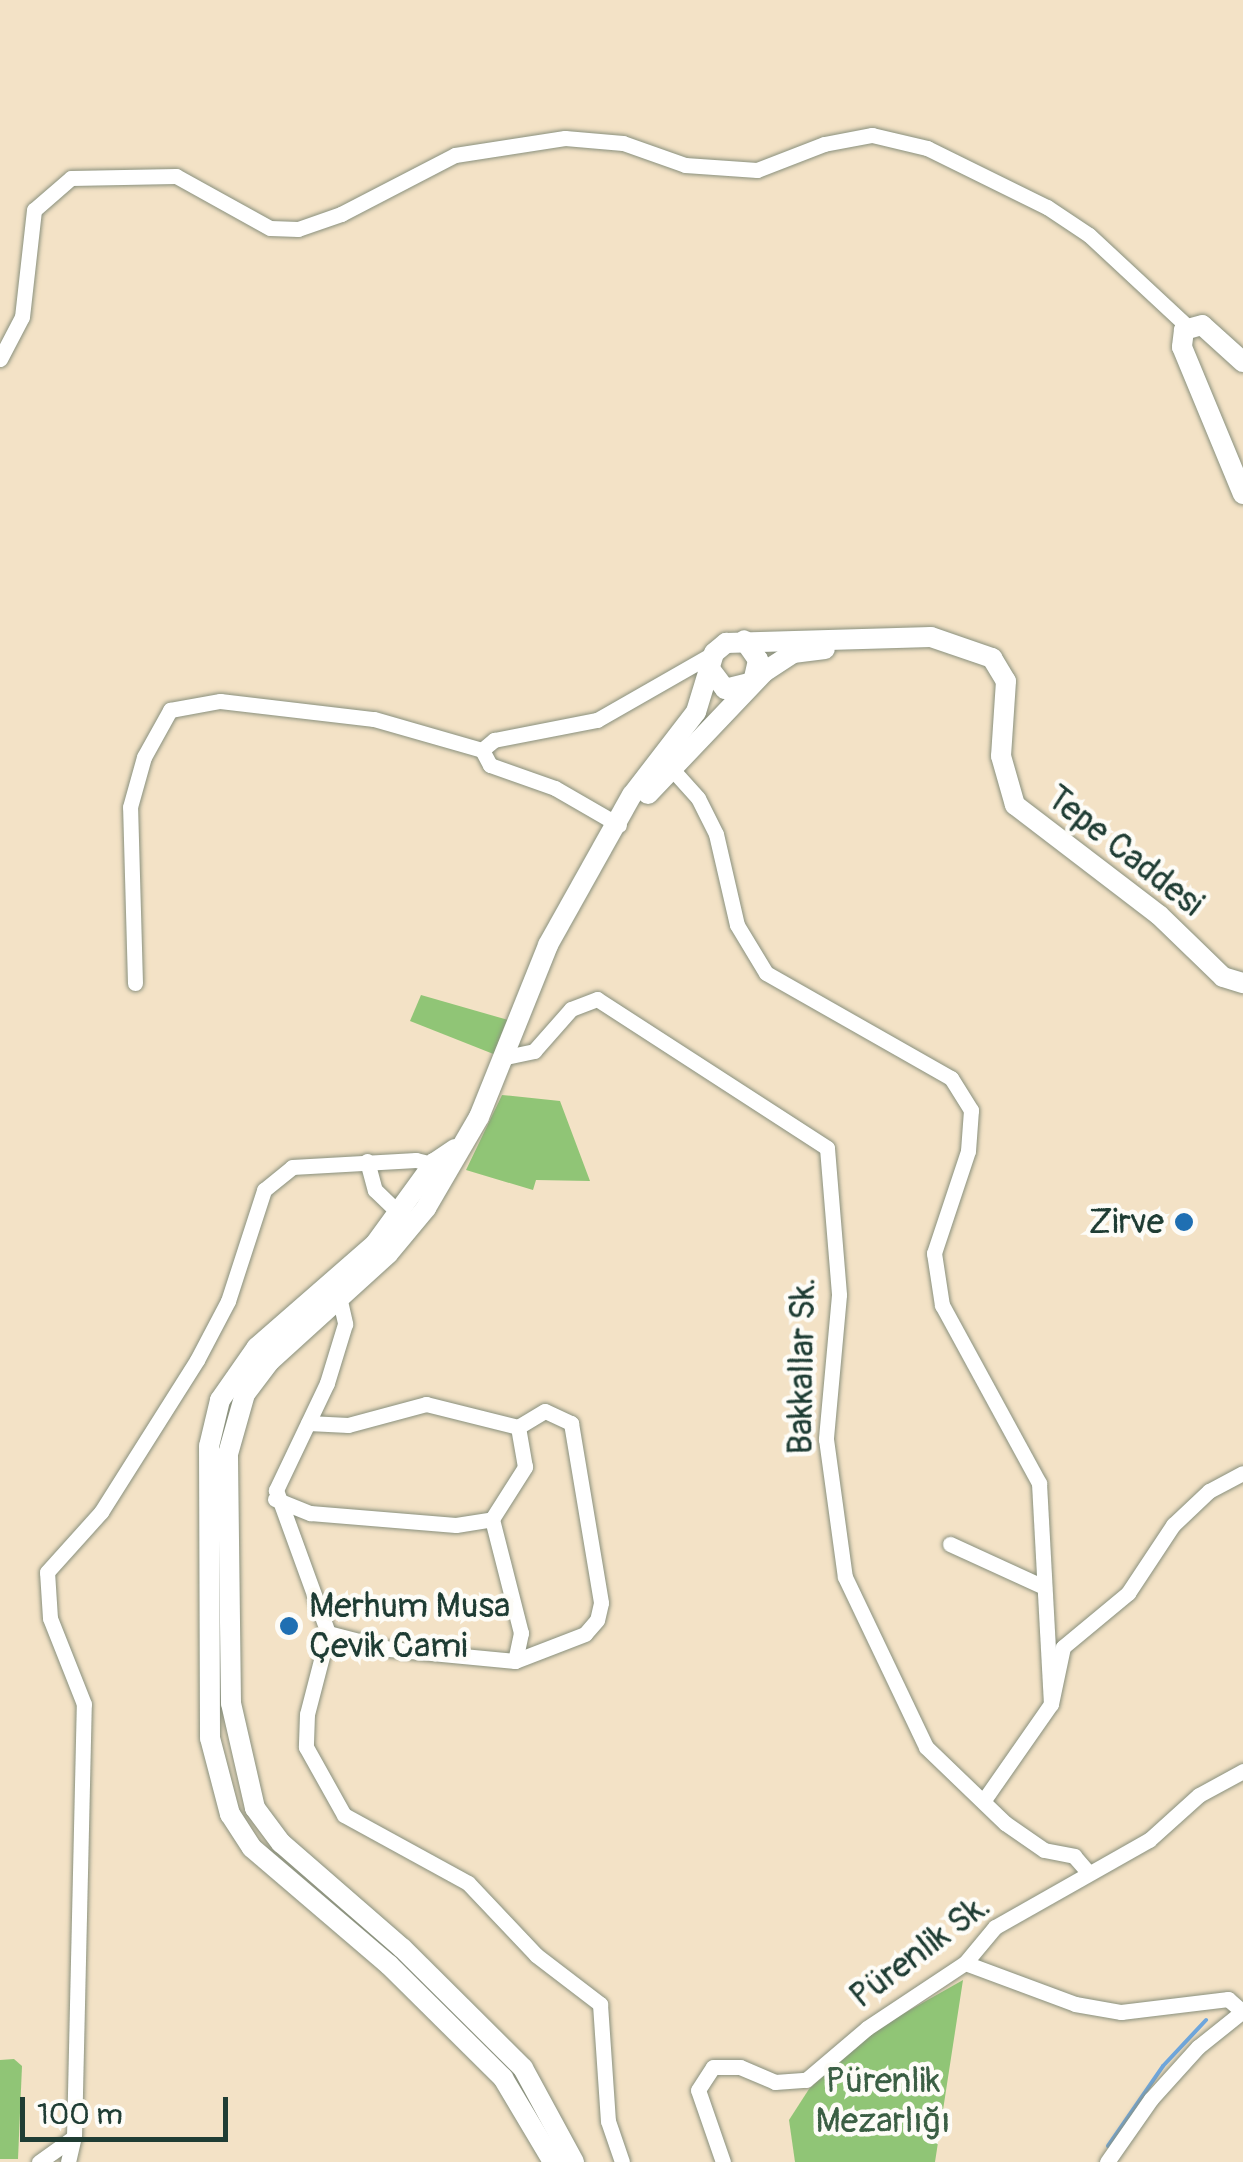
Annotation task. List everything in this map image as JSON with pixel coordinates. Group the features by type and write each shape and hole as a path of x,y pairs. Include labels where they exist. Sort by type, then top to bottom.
{"street":[{"path":"0,359 22,317 34,210 71,178 176,176 270,228 298,228 341,214 455,155 566,138 623,143 684,165 757,170 824,144 872,134 927,148 1047,207 1089,235 1188,326 1209,330 1243,362"},
{"path":"1188,326 1182,347 1243,494"},
{"name":"Tepe Caddesi","path":"712,661 744,640 931,637 992,658 1006,681 1001,756 1015,805 1159,916 1223,977 1243,982"},
{"path":"744,640 758,660 753,682"},
{"path":"619,825 753,682 807,650 967,647"},
{"path":"712,661 725,688 753,682"},
{"path":"482,750 494,740 598,720 712,661"},
{"path":"574,2162 523,2068 402,1948 281,1843 256,1808 240,1759 231,1703 229,1438 254,1381 337,1287 406,1218 439,1166 461,1146 506,1057 548,945 619,825 632,795 696,712 712,661"},
{"path":"135,982 130,806 144,757 170,710 220,701 374,719 482,750 490,765 555,788 619,825"},
{"path":"671,768 698,798 716,834 737,925 766,973 951,1078 971,1110 968,1152 934,1253 942,1305 1039,1483 1051,1704"},
{"name":"Bakkallar Sk.","path":"506,1057 534,1051 572,1009 597,1000 827,1148 839,1294 826,1439 845,1577 926,1746 1044,1850 1074,1856 1087,1872"},
{"path":"68,2162 74,2137 84,1704 50,1618 47,1572 101,1512 197,1360 228,1301 264,1190 292,1167 367,1161 439,1166"},
{"path":"367,1161 375,1190 406,1218"},
{"path":"337,1287 346,1324 276,1498 328,1633 307,1714 312,1761 344,1815 468,1884 536,1954 600,2004 608,2121 622,2162"},
{"path":"337,1287 243,1363 214,1414 207,1690 217,1778 252,1848 389,1965 503,2078 553,2162"},
{"path":"308,1423 348,1425 426,1404 518,1426 545,1411 571,1423 601,1602 598,1620 584,1634 514,1661 390,1648 328,1633"},
{"path":"514,1661 521,1633 492,1520 525,1467 518,1426"},
{"path":"984,1800 1051,1704 1063,1647 1128,1593 1173,1525 1209,1492 1243,1473"},
{"path":"276,1498 310,1513 456,1525 492,1520"},
{"path":"950,1544 1044,1587"},
{"name":"Pürenlik Sk.","path":"723,2162 698,2090 713,2068 740,2066 775,2082 806,2080 867,2028 966,1963 995,1927 1149,1840 1198,1795 1243,1771"},
{"path":"966,1963 1075,2004 1121,2012 1228,1999 1243,2011 1198,2046 1151,2099 1107,2162"},
{"path":"39,2162 74,2137"}],"green space":[{"path":"421,995 515,1022 501,1057 410,1021"},
{"path":"502,1095 560,1101 590,1181 536,1180 533,1190 466,1170"},
{"name":"Pürenlik Mezarlığı","path":"963,1980 935,2162 795,2162 789,2120 809,2089 871,2032"},
{"path":"14,2059 22,2066 18,2159 0,2159 0,2060"}],"waterway":[{"path":"1108,2146 1163,2066 1206,2020"}],"place":[{"name":"Zirve","path":"1184,1222"},
{"name":"Merhum Musa Çevik Cami","path":"289,1626"}]}
